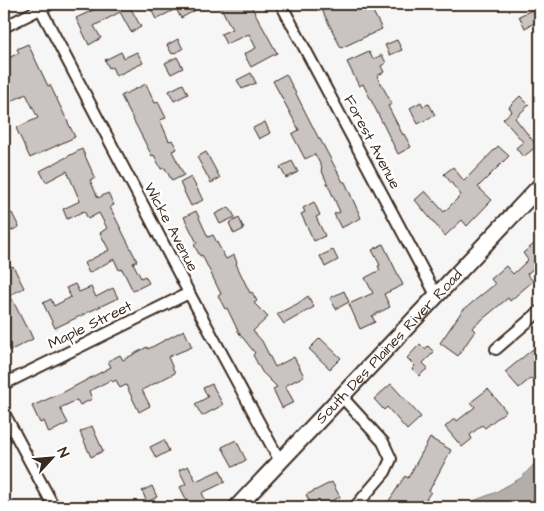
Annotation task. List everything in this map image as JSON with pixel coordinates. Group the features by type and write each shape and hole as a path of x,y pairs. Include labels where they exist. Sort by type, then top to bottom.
{"main road":[{"name":"South Des Plaines River Road","path":"237,507 281,463 436,295 540,186"}],"street":[{"path":"4,27 39,6 50,4"},
{"name":"Forest Avenue","path":"281,4 436,295"},
{"name":"Wicke Avenue","path":"39,6 189,293 281,463"},
{"name":"Maple Street","path":"4,384 189,293"},
{"path":"496,349 540,311"},
{"path":"342,397 383,442 391,459 385,472 355,507"},
{"path":"4,413 54,507"}],"shaded area":[{"path":"540,458 540,507 458,507 494,493 521,478"}],"building":[{"path":"106,4 136,4 130,7 141,27 131,32 120,12 94,26 101,38 89,45 76,18"},
{"path":"148,4 207,4 181,18 176,9 156,19"},
{"path":"219,4 250,4 277,53 251,67 244,54 256,48 249,34 226,44 221,34 232,29"},
{"path":"319,4 369,4 382,29 341,48"},
{"path":"532,10 538,21 525,28 519,16"},
{"path":"178,39 183,49 172,54 167,45"},
{"path":"397,40 402,50 390,55 385,45"},
{"path":"28,44 75,137 30,158 16,128 38,118 26,94 4,105 4,60 19,53 17,49"},
{"path":"121,52 124,58 137,52 143,63 116,76 112,67 109,68 105,60"},
{"path":"369,52 373,59 382,55 386,63 381,66 384,72 377,76 392,104 388,106 411,147 398,154 363,84 359,86 347,62"},
{"path":"177,57 183,68 171,74 165,63"},
{"path":"251,73 256,83 242,89 237,80"},
{"path":"286,74 319,139 343,182 345,182 361,218 341,228 334,214 340,212 322,168 315,154 305,159 292,134 299,130 273,81"},
{"path":"146,84 155,103 158,102 166,118 160,120 169,141 172,140 177,149 172,151 184,175 172,181 165,168 161,169 154,155 152,156 121,96"},
{"path":"183,84 188,94 174,101 169,91"},
{"path":"520,96 529,105 515,118 537,146 523,157 516,148 523,142 503,119 512,111 509,107"},
{"path":"421,102 423,106 429,104 435,115 418,124 410,108"},
{"path":"265,122 270,133 259,139 253,128"},
{"path":"498,146 509,156 478,187 492,200 467,226 462,220 445,236 415,200 425,191 444,212 461,195 444,174 453,167 464,181"},
{"path":"82,149 95,178 90,180 98,198 108,193 114,205 110,207 137,261 133,263 141,278 145,276 149,283 133,291 122,269 119,270 114,259 89,273 84,263 109,250 100,233 107,228 99,213 88,219 84,211 67,219 63,209 80,201 67,171 46,182 40,171"},
{"path":"206,152 220,178 211,183 197,157"},
{"path":"292,161 298,172 286,178 280,167"},
{"path":"191,177 203,200 191,206 180,183"},
{"path":"314,202 320,215 316,217 325,236 314,241 301,214 305,212 303,208"},
{"path":"229,207 235,217 220,224 215,214"},
{"path":"196,211 208,237 213,235 226,259 234,255 236,264 250,293 252,292 257,301 254,303 268,317 253,331 262,341 275,367 294,357 304,376 285,386 294,402 282,408 273,389 277,387 262,372 253,355 255,353 239,333 227,308 225,309 218,296 221,294 202,255 200,256 194,245 197,243 184,217"},
{"path":"12,213 19,227 4,234 4,217"},
{"path":"239,218 244,229 234,234 229,223"},
{"path":"540,239 540,263 527,274 533,281 510,301 508,298 472,328 475,331 458,356 440,343 462,311 495,284 491,279 506,266 513,274 528,260 523,253"},
{"path":"383,244 403,285 384,294 390,307 372,316 375,322 360,329 349,304 373,293 365,278 380,270 378,266 380,265 372,250"},
{"path":"333,250 338,260 325,267 320,256"},
{"path":"4,253 24,288 10,295 33,339 9,351 4,341"},
{"path":"75,284 79,292 91,287 96,297 113,288 118,298 55,328 43,303 51,299 54,306 71,297 66,288"},
{"path":"344,291 349,302 336,309 330,298"},
{"path":"308,296 314,307 284,324 277,314"},
{"path":"184,330 192,347 168,357 175,373 142,390 150,406 139,412 126,385 120,388 116,380 113,382 111,380 89,391 92,399 80,405 77,400 60,408 68,423 49,433 44,421 40,423 32,406 64,392 111,367 108,361 120,355 123,360"},
{"path":"320,338 341,358 330,369 309,349"},
{"path":"420,344 425,349 428,346 434,352 423,363 428,368 419,376 412,369 415,366 407,358"},
{"path":"533,349 540,358 540,389 531,378 519,388 505,372"},
{"path":"212,384 223,405 202,416 195,404 208,397 203,388"},
{"path":"391,384 421,417 407,430 387,407 384,410 374,399"},
{"path":"488,389 506,411 485,428 482,425 470,435 472,439 462,447 445,427 455,418 457,421 475,407 471,402"},
{"path":"92,426 103,451 91,457 80,432"},
{"path":"430,438 451,450 429,491 431,492 426,499 429,501 425,507 385,507 405,476 408,478"},
{"path":"164,440 169,451 156,458 150,447"},
{"path":"236,440 246,460 233,467 222,447"},
{"path":"188,466 196,481 220,470 225,482 202,493 207,503 200,507 175,507 187,501 180,487 186,484 179,470"},
{"path":"332,482 340,497 327,503 329,507 313,507 306,495"},
{"path":"152,486 157,497 147,502 142,491"}]}
